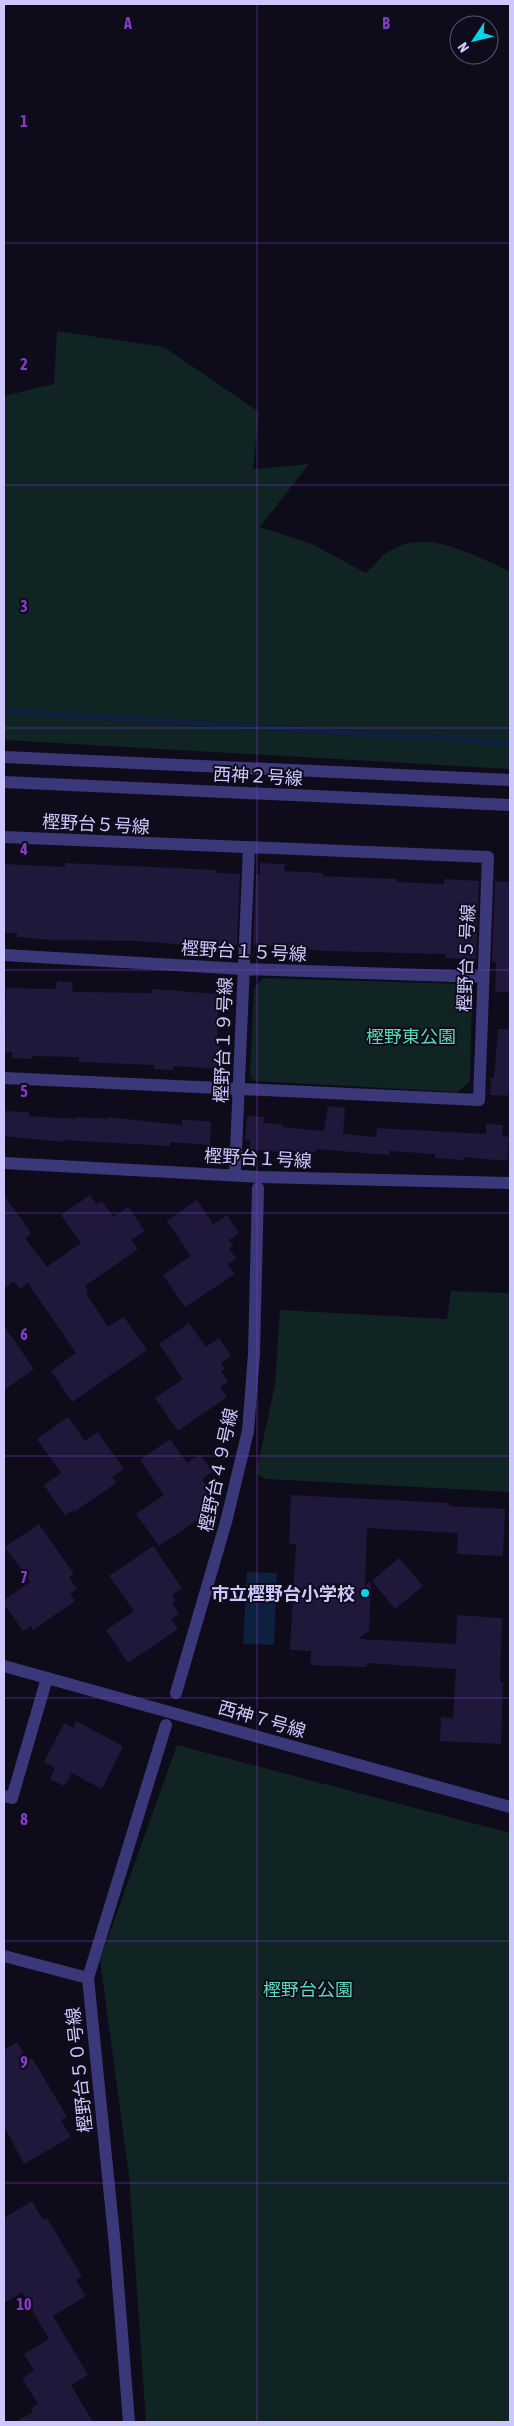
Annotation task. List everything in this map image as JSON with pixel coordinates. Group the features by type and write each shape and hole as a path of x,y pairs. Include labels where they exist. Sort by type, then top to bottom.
{"street":[{"name":"西神２号線","path":"4,757 510,780"},
{"name":"西神２号線","path":"4,782 510,805"},
{"name":"樫野台５号線","path":"4,837 488,857 479,1100 4,1078"},
{"name":"樫野台１９号線","path":"235,1174 249,848"},
{"name":"樫野台１５号線","path":"4,955 243,969 483,976"},
{"name":"樫野台１号線","path":"4,1163 235,1174 510,1183"},
{"name":"樫野台４９号線","path":"176,1693 226,1522 248,1432 254,1354 258,1188"},
{"name":"西神７号線","path":"4,1666 510,1808"},
{"path":"4,1796 12,1798 47,1678"},
{"name":"樫野台５０号線","path":"129,2422 115,2246 88,1978 166,1725"},
{"path":"4,1956 88,1978"}],"green space":[{"path":"57,331 164,347 259,412 253,469 309,464 260,527 310,543 366,573 388,552 403,545 418,542 449,546 510,571 510,769 4,740 4,396 54,384"},
{"name":"樫野東公園","path":"263,978 464,984 472,996 470,1081 458,1092 254,1081 250,1075 254,988"},
{"path":"451,1291 510,1293 510,1492 266,1479 256,1473 275,1384 280,1310 447,1319"},
{"name":"樫野台公園","path":"177,1745 510,1833 510,2422 146,2422 129,2176 100,1960"}],"water":[{"path":"247,1572 277,1573 274,1645 243,1644"}],"building":[{"path":"65,863 217,870 217,873 240,874 237,945 221,944 221,949 136,941 53,940 17,937 17,933 4,933 4,864 65,867"},
{"path":"260,863 285,864 284,871 323,873 323,876 397,879 397,882 444,884 444,879 479,881 476,959 445,958 446,954 327,951 253,945 256,874 260,874"},
{"path":"495,881 510,882 510,992 495,992 496,963 492,960"},
{"path":"57,981 73,982 72,992 152,993 152,989 219,994 217,1040 220,1040 219,1069 173,1066 173,1070 154,1069 154,1065 79,1062 79,1057 32,1056 32,1059 12,1058 12,1052 5,1052 6,988 56,989"},
{"path":"498,1029 510,1029 510,1092 508,1092 508,1096 490,1095 491,1078 494,1078"},
{"path":"328,1106 345,1108 343,1134 376,1137 377,1128 486,1134 486,1124 503,1125 502,1136 509,1137 507,1161 464,1157 464,1160 435,1158 435,1154 389,1151 389,1155 316,1149 315,1153 280,1150 280,1152 250,1149 250,1140 245,1140 247,1116 264,1117 263,1123 282,1124 282,1127 324,1131"},
{"path":"4,1111 29,1112 29,1116 75,1119 76,1117 108,1119 108,1117 182,1125 182,1119 211,1122 210,1145 170,1142 170,1146 63,1140 63,1142 4,1136"},
{"path":"4,1195 31,1233 25,1238 47,1267 81,1243 61,1215 90,1195 96,1204 102,1201 113,1217 128,1207 145,1231 131,1240 138,1249 85,1286 88,1291 86,1293 108,1327 124,1317 147,1350 72,1402 51,1371 76,1353 28,1283 20,1289 14,1281 4,1289"},
{"path":"197,1200 213,1224 227,1215 239,1233 229,1240 233,1246 229,1248 236,1259 228,1264 235,1274 185,1307 163,1275 191,1256 167,1221"},
{"path":"189,1323 206,1347 219,1338 231,1356 221,1363 225,1369 221,1371 228,1382 220,1387 227,1397 178,1431 155,1398 183,1379 159,1344"},
{"path":"4,1326 34,1369 4,1390"},
{"path":"68,1417 85,1441 98,1432 124,1469 112,1477 116,1483 74,1512 73,1510 65,1516 44,1485 61,1473 37,1439"},
{"path":"170,1439 187,1463 200,1454 212,1472 202,1479 206,1485 203,1487 210,1498 201,1503 208,1513 159,1546 136,1514 164,1495 140,1460"},
{"path":"291,1495 449,1503 449,1506 505,1509 503,1556 457,1554 458,1533 367,1528 365,1586 371,1581 369,1631 358,1639 456,1644 457,1615 502,1618 500,1682 503,1682 501,1744 440,1741 441,1717 453,1718 456,1669 367,1663 367,1667 310,1665 311,1651 290,1650 296,1544 289,1544"},
{"path":"39,1524 74,1574 69,1577 77,1589 70,1594 75,1601 33,1630 31,1626 23,1631 4,1604 4,1600 30,1582 5,1547"},
{"path":"153,1546 182,1588 172,1595 176,1601 172,1603 179,1614 171,1619 178,1629 128,1663 106,1630 134,1611 109,1576"},
{"path":"399,1558 423,1586 395,1609 372,1581"},
{"path":"76,1721 123,1746 102,1789 72,1773 64,1786 50,1779 55,1768 44,1762 64,1723 73,1728"},
{"path":"17,2042 28,2061 32,2058 67,2117 61,2120 71,2137 24,2164 4,2126 4,2050"},
{"path":"32,2201 43,2220 47,2218 82,2276 76,2280 86,2296 53,2316 88,2375 71,2385 93,2422 15,2422 33,2412 31,2408 38,2404 22,2378 34,2371 24,2354 49,2339 22,2293 4,2303 4,2218"}],"waterway":[{"path":"4,711 510,743"}],"place":[{"name":"市立樫野台小学校","path":"365,1593"}]}
